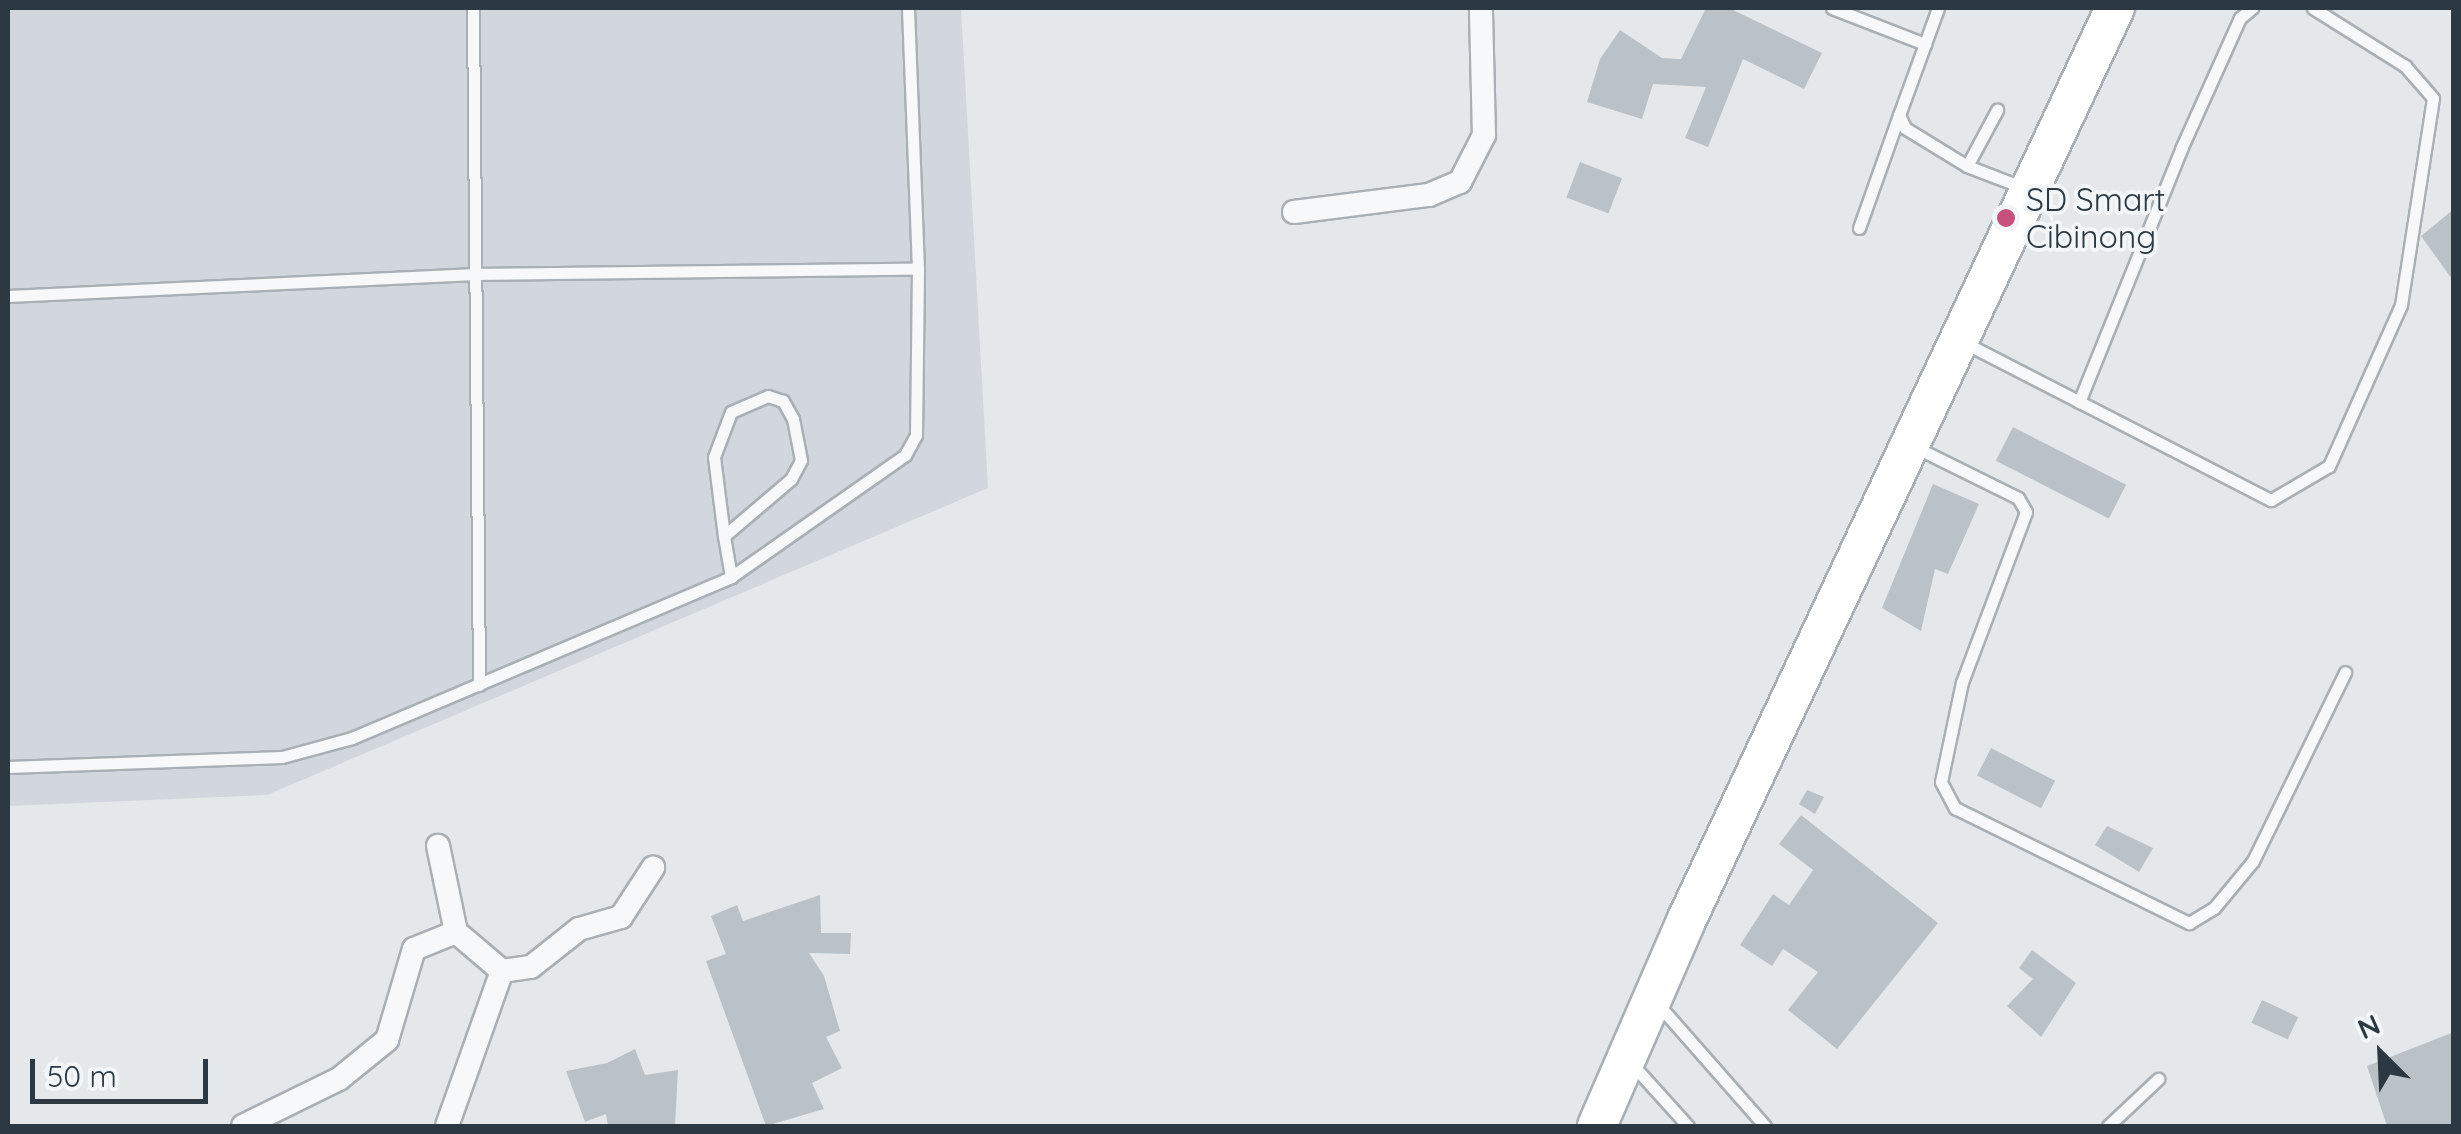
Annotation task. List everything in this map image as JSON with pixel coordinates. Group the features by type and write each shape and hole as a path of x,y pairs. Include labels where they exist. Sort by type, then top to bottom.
{"main road":[{"path":"1597,1126 2115,8"}],"street":[{"path":"1294,212 1429,195 1460,182 1484,135 1481,8"},
{"path":"438,846 456,932 502,971 531,967 579,928 621,917 653,868"},
{"path":"244,1126 368,1060 387,1040 414,949 456,932"},
{"path":"448,1126 502,971"}],"lane":[{"path":"474,8 480,274 480,685"},
{"path":"8,768 282,757 352,738 731,577 905,455 916,435 918,269 908,8"},
{"path":"1832,8 1925,44"},
{"path":"1859,228 1938,8"},
{"path":"2079,402 2188,133 2240,18 2252,8"},
{"path":"1962,342 2271,500 2328,466 2401,305 2433,98 2405,66 2313,8"},
{"path":"1967,166 1997,110"},
{"path":"1899,115 1914,136 1967,166 2028,189"},
{"path":"8,296 480,274 918,269"},
{"path":"724,536 791,478 801,460 793,419 783,402 768,396 731,412 721,428 714,457 724,536 731,577"},
{"path":"1910,444 2018,498 2026,512 1962,682 1941,782 1954,808 2189,922 2214,908 2253,860 2344,672"},
{"path":"1653,998 1766,1126"},
{"path":"1628,1060 1688,1126"},
{"path":"2108,1126 2158,1079"}],"shaded area":[{"path":"8,8 961,8 988,488 267,795 8,806"}],"building":[{"path":"1706,8 1729,8 1822,53 1804,89 1743,59 1708,147 1685,138 1706,87 1653,84 1642,119 1587,102 1600,59 1620,30 1662,58 1681,59"},
{"path":"1580,162 1622,178 1608,214 1566,197"},
{"path":"2454,209 2454,282 2421,236"},
{"path":"2013,427 2126,485 2109,519 1996,461"},
{"path":"1933,484 1979,504 1948,574 1935,569 1921,631 1882,608"},
{"path":"1991,748 2055,781 2041,808 1977,776"},
{"path":"1807,790 1824,797 1815,814 1799,804"},
{"path":"1801,815 1938,923 1837,1049 1788,1010 1818,972 1783,949 1772,966 1740,945 1773,894 1789,905 1813,870 1779,844"},
{"path":"2107,826 2153,848 2139,872 2095,845"},
{"path":"820,895 821,933 851,933 850,954 809,953 824,976 840,1031 826,1037 842,1068 812,1083 824,1109 766,1126 706,961 726,954 711,916 737,905 743,921"},
{"path":"2032,950 2076,983 2041,1037 2007,1006 2033,979 2019,968"},
{"path":"2262,1000 2298,1017 2288,1040 2251,1023"},
{"path":"2454,1032 2454,1126 2387,1126 2367,1066"},
{"path":"635,1049 645,1075 678,1070 675,1126 608,1126 606,1114 585,1122 566,1071 607,1063"}],"place":[{"name":"SD Smart Cibinong","path":"2006,218"}]}
